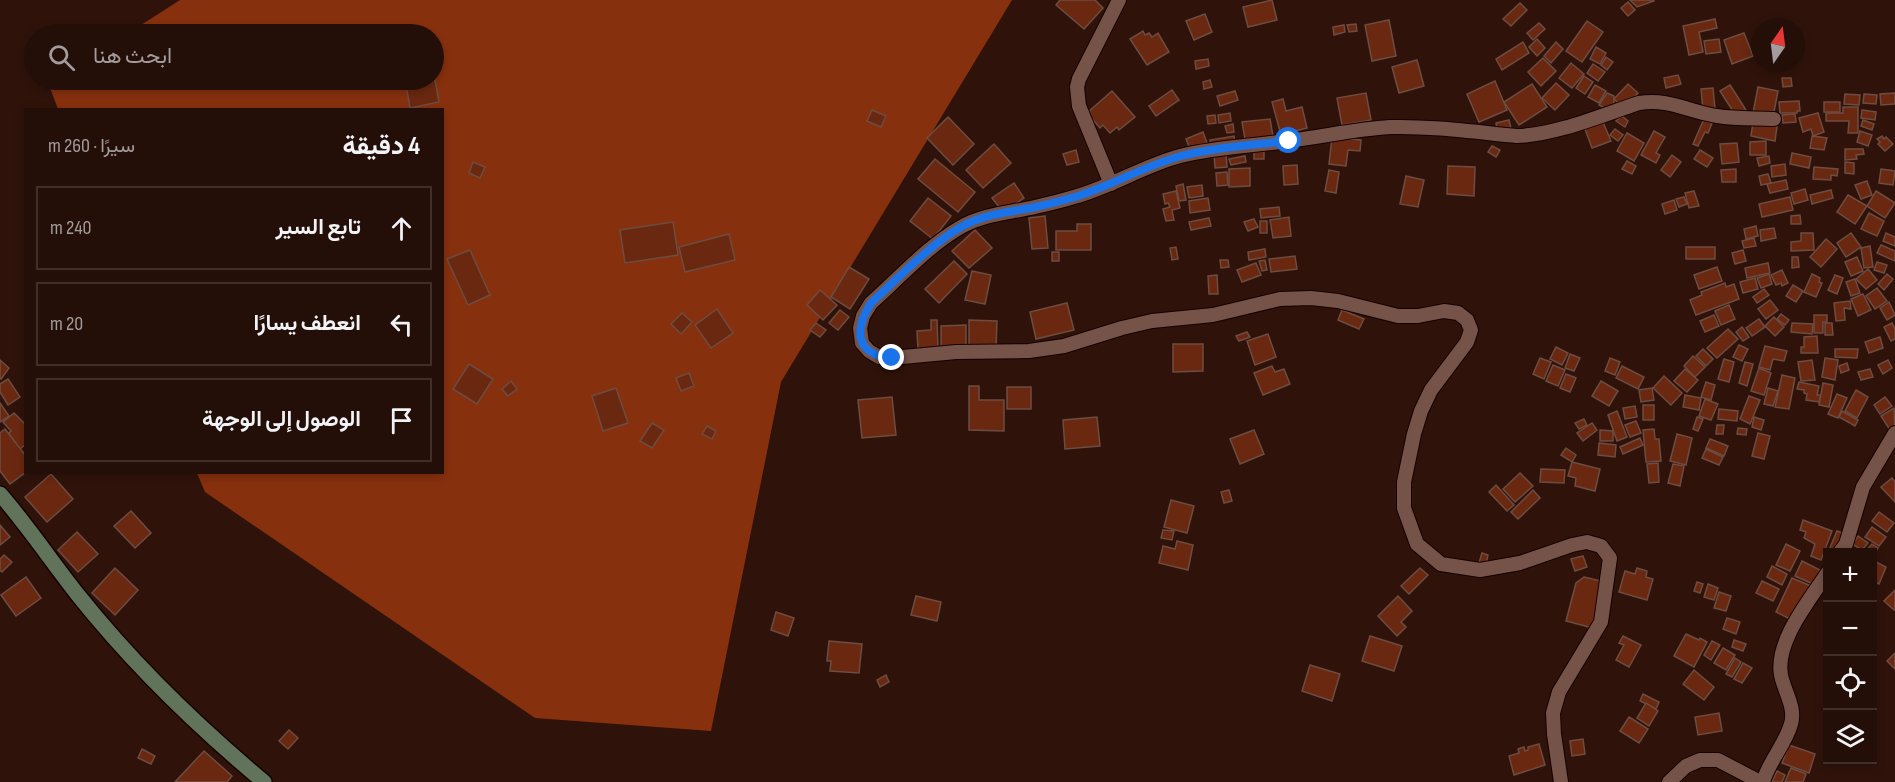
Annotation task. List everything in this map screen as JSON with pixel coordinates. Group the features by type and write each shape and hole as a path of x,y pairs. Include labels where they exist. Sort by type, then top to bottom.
{"main road":[{"path":"0,494 78,595 130,655 202,729 264,782"}],"street":[{"path":"1111,184 1079,106 1077,87 1119,0"},
{"path":"1561,782 1553,713 1559,692 1601,622 1610,558 1601,546 1587,542 1520,563 1480,570 1441,564 1417,544 1404,508 1404,482 1421,411 1431,390 1467,342 1471,330 1467,320 1458,313 1444,311 1418,316 1398,316 1338,301 1311,298 1280,299 1214,315 1152,321 1064,346 1029,351 956,352 892,358 879,357 862,343 860,328 863,316 871,303 941,240 962,226 985,216 1076,197 1180,156 1357,129 1424,127 1531,136 1652,101 1665,102 1716,116 1774,119"},
{"path":"1843,548 1863,487 1895,433"},
{"path":"1669,782 1686,766 1700,760 1718,760 1761,782 1792,722 1791,706 1781,675 1781,657 1785,642 1823,579"}],"shaded area":[{"path":"180,0 1012,0 781,382 711,731 535,718 205,492 197,474 444,474 444,108 58,108 51,90 444,90 444,24 143,24"}],"building":[{"path":"1060,0 1095,0 1103,8 1084,29 1056,5"},
{"path":"1272,0 1277,20 1248,27 1243,7"},
{"path":"1630,0 1653,0 1654,1 1637,7"},
{"path":"1628,2 1635,10 1628,16 1621,8"},
{"path":"1520,3 1527,10 1511,26 1503,19"},
{"path":"1205,14 1212,32 1194,40 1186,21"},
{"path":"1715,19 1717,28 1699,32 1703,52 1689,55 1683,26"},
{"path":"1389,20 1396,56 1372,61 1365,25"},
{"path":"1587,21 1603,32 1582,62 1566,51"},
{"path":"1539,23 1545,29 1533,40 1527,33"},
{"path":"1356,24 1357,31 1349,32 1347,25"},
{"path":"1344,25 1345,32 1334,35 1333,27"},
{"path":"1143,31 1145,35 1149,33 1152,37 1158,33 1169,52 1147,65 1130,39"},
{"path":"1744,33 1751,57 1732,64 1724,40"},
{"path":"1537,39 1545,48 1537,56 1529,47"},
{"path":"1719,39 1721,52 1706,54 1704,41"},
{"path":"1523,42 1529,53 1502,70 1496,59"},
{"path":"1556,42 1563,49 1551,63 1544,56"},
{"path":"1596,47 1606,53 1600,64 1590,59"},
{"path":"1606,57 1613,62 1607,70 1601,65"},
{"path":"1543,58 1556,71 1541,86 1528,72"},
{"path":"1208,59 1209,66 1196,69 1195,61"},
{"path":"1417,60 1424,86 1399,93 1392,67"},
{"path":"1571,63 1584,74 1572,88 1559,78"},
{"path":"1593,64 1605,72 1598,81 1587,73"},
{"path":"1678,75 1681,84 1666,88 1664,78"},
{"path":"1584,76 1593,82 1585,94 1576,88"},
{"path":"1782,78 1791,78 1792,86 1783,87"},
{"path":"1210,80 1212,87 1204,89 1203,82"},
{"path":"1495,81 1507,110 1479,122 1467,94"},
{"path":"1556,83 1569,95 1555,110 1542,98"},
{"path":"1532,84 1547,107 1519,125 1504,102"},
{"path":"1628,84 1638,93 1624,109 1614,99"},
{"path":"1595,85 1606,91 1599,103 1588,97"},
{"path":"1730,85 1746,110 1736,116 1720,91"},
{"path":"1758,87 1778,91 1773,117 1753,113"},
{"path":"1713,88 1715,109 1703,110 1701,89"},
{"path":"407,90 437,90 439,102 410,108"},
{"path":"1172,90 1179,100 1156,116 1149,106"},
{"path":"1112,91 1135,117 1119,130 1117,127 1110,133 1103,125 1100,128 1087,113"},
{"path":"1235,91 1238,100 1220,106 1217,96"},
{"path":"1366,93 1371,120 1342,125 1337,98"},
{"path":"1607,93 1614,96 1614,103 1610,111 1599,105"},
{"path":"1895,93 1895,104 1881,105 1880,94"},
{"path":"1845,94 1860,95 1859,105 1844,104"},
{"path":"1864,94 1877,95 1876,104 1863,103"},
{"path":"1283,99 1286,111 1302,107 1307,128 1281,135 1272,102"},
{"path":"1799,101 1800,111 1797,113 1780,113 1779,102"},
{"path":"1824,102 1840,102 1840,112 1824,112"},
{"path":"1843,107 1858,107 1858,133 1848,133 1849,121 1826,121 1826,113 1843,113"},
{"path":"872,110 886,116 881,127 867,121"},
{"path":"1862,110 1876,112 1875,120 1861,118"},
{"path":"1230,113 1231,121 1219,123 1218,115"},
{"path":"1818,113 1824,132 1813,136 1811,129 1803,132 1799,118"},
{"path":"1795,114 1796,122 1783,123 1782,115"},
{"path":"1215,115 1216,123 1208,124 1207,116"},
{"path":"1622,116 1628,121 1625,127 1616,121"},
{"path":"948,117 974,144 953,165 927,138"},
{"path":"1270,119 1273,136 1245,139 1242,122"},
{"path":"1704,119 1712,123 1698,146 1693,144"},
{"path":"1509,120 1513,137 1497,130 1496,123"},
{"path":"1863,120 1874,124 1872,130 1861,126"},
{"path":"1603,122 1611,141 1592,148 1585,129"},
{"path":"1753,122 1777,126 1775,141 1751,136"},
{"path":"1233,124 1234,132 1227,133 1225,126"},
{"path":"1615,129 1623,135 1618,141 1610,135"},
{"path":"1654,131 1665,137 1656,153 1660,155 1656,163 1641,155"},
{"path":"1860,131 1872,135 1868,146 1857,142"},
{"path":"1203,132 1207,143 1190,149 1186,139"},
{"path":"1627,133 1644,143 1634,161 1617,151"},
{"path":"1234,136 1235,144 1211,147 1210,140"},
{"path":"1812,136 1827,138 1824,150 1810,148"},
{"path":"1882,136 1893,144 1885,151 1878,144 1880,142 1877,139"},
{"path":"1332,137 1361,140 1360,151 1348,150 1346,166 1329,164"},
{"path":"1766,141 1766,155 1750,155 1750,142"},
{"path":"1737,143 1739,162 1722,164 1720,144"},
{"path":"994,144 1011,163 983,188 966,170"},
{"path":"1254,146 1264,146 1264,159 1254,159"},
{"path":"1492,146 1500,150 1496,157 1488,152"},
{"path":"1845,149 1863,149 1864,154 1856,155 1857,159 1845,160"},
{"path":"1076,150 1079,162 1067,165 1063,154"},
{"path":"1700,150 1713,158 1707,167 1694,159"},
{"path":"1214,153 1226,153 1227,167 1215,168"},
{"path":"1792,153 1811,157 1809,168 1790,164"},
{"path":"1672,155 1681,162 1670,177 1661,170"},
{"path":"1245,156 1246,162 1231,165 1229,159"},
{"path":"1769,156 1770,163 1759,166 1757,158"},
{"path":"935,159 975,192 958,212 918,179"},
{"path":"1627,161 1636,166 1632,174 1622,169"},
{"path":"473,162 485,167 480,178 469,173"},
{"path":"1845,162 1854,163 1854,174 1845,173"},
{"path":"1785,164 1786,175 1772,177 1771,166"},
{"path":"1297,165 1298,184 1284,185 1283,166"},
{"path":"1448,166 1475,167 1474,196 1447,194"},
{"path":"1814,167 1838,169 1837,176 1831,175 1831,180 1813,179"},
{"path":"1250,168 1250,186 1229,187 1229,169"},
{"path":"1736,169 1736,182 1722,182 1721,170"},
{"path":"1881,169 1895,171 1893,185 1879,183"},
{"path":"1329,170 1339,172 1336,193 1325,191"},
{"path":"1227,172 1228,185 1217,186 1216,173"},
{"path":"1768,174 1771,183 1761,185 1759,176"},
{"path":"1406,176 1424,180 1418,207 1400,204"},
{"path":"1786,180 1788,189 1770,193 1767,184"},
{"path":"1867,181 1872,195 1861,199 1855,185"},
{"path":"1014,183 1024,198 1003,212 992,198"},
{"path":"1183,184 1186,200 1179,201 1176,186"},
{"path":"1202,185 1203,196 1189,198 1187,187"},
{"path":"1805,189 1808,200 1794,204 1791,193"},
{"path":"1831,190 1833,198 1812,204 1810,195"},
{"path":"1176,191 1180,208 1172,210 1174,220 1166,221 1163,209 1170,207 1168,203 1165,204 1163,194"},
{"path":"1694,191 1699,206 1689,208 1685,193"},
{"path":"1876,191 1895,203 1885,218 1867,206"},
{"path":"1848,195 1867,206 1855,224 1837,212"},
{"path":"1684,197 1687,204 1679,207 1676,199"},
{"path":"1790,197 1793,210 1762,217 1759,204"},
{"path":"928,198 951,216 933,239 910,221"},
{"path":"1208,198 1210,210 1190,213 1189,201"},
{"path":"1674,200 1677,210 1665,214 1662,204"},
{"path":"1279,207 1280,216 1261,218 1260,209"},
{"path":"1869,213 1884,221 1877,236 1861,229"},
{"path":"1800,215 1801,224 1791,224 1791,216"},
{"path":"1045,216 1048,248 1032,249 1029,218"},
{"path":"1289,217 1291,236 1273,238 1270,220"},
{"path":"1209,218 1211,226 1191,230 1189,222"},
{"path":"1254,219 1258,227 1248,231 1244,222"},
{"path":"1260,221 1267,221 1267,233 1260,233"},
{"path":"673,222 678,255 625,263 620,230"},
{"path":"1077,224 1091,224 1091,250 1056,250 1056,231 1077,231"},
{"path":"1756,226 1758,236 1746,239 1744,229"},
{"path":"1774,228 1776,238 1761,241 1760,230"},
{"path":"975,230 992,248 969,268 952,251"},
{"path":"1801,233 1813,233 1814,250 1791,251 1791,242 1801,241"},
{"path":"1851,233 1861,247 1846,257 1837,243"},
{"path":"1886,233 1895,237 1895,246 1883,241"},
{"path":"729,234 735,260 685,272 679,247"},
{"path":"1754,238 1756,246 1744,248 1742,241"},
{"path":"1826,239 1837,249 1821,267 1810,257"},
{"path":"1881,245 1895,251 1895,261 1877,253"},
{"path":"1870,246 1873,267 1864,268 1861,248"},
{"path":"1176,247 1178,259 1172,260 1170,248"},
{"path":"1686,247 1715,247 1715,259 1686,259"},
{"path":"1265,249 1266,257 1249,260 1248,252"},
{"path":"470,250 490,295 468,305 447,259"},
{"path":"1743,250 1746,261 1735,264 1732,253"},
{"path":"1052,252 1059,252 1059,261 1052,261"},
{"path":"1295,256 1297,269 1271,272 1269,259"},
{"path":"1792,257 1798,257 1799,267 1792,268"},
{"path":"1857,257 1863,271 1851,276 1845,262"},
{"path":"1220,260 1228,260 1229,267 1221,268"},
{"path":"1265,260 1267,270 1262,271 1259,261"},
{"path":"954,261 967,274 939,303 925,289"},
{"path":"1877,262 1887,265 1884,273 1874,270"},
{"path":"1256,263 1261,275 1242,282 1237,270"},
{"path":"1768,263 1770,273 1747,278 1745,268"},
{"path":"849,267 869,279 850,309 831,297"},
{"path":"1717,267 1722,281 1699,289 1694,275"},
{"path":"1868,269 1877,280 1866,289 1856,279"},
{"path":"1782,270 1788,283 1782,286 1781,283 1776,285 1771,275"},
{"path":"972,271 991,275 985,304 965,300"},
{"path":"1769,274 1772,284 1761,288 1757,278"},
{"path":"1812,274 1820,278 1819,282 1822,283 1816,297 1804,292"},
{"path":"1887,274 1893,279 1884,290 1878,284"},
{"path":"1217,275 1218,294 1209,294 1208,276"},
{"path":"1835,275 1843,278 1837,294 1828,290"},
{"path":"1755,278 1758,289 1743,293 1740,282"},
{"path":"1855,279 1860,293 1851,296 1846,282"},
{"path":"1725,283 1726,287 1734,284 1739,299 1696,315 1690,300 1702,295 1701,292"},
{"path":"1793,285 1803,291 1796,302 1786,296"},
{"path":"1877,288 1887,301 1875,309 1866,296"},
{"path":"1764,289 1769,295 1757,303 1753,297"},
{"path":"820,290 837,305 823,320 807,305"},
{"path":"1863,294 1871,310 1858,316 1851,299"},
{"path":"1770,300 1778,310 1766,319 1758,309"},
{"path":"1850,301 1851,309 1844,308 1845,320 1836,321 1834,303"},
{"path":"1889,302 1895,315 1887,320 1880,308"},
{"path":"1067,303 1074,330 1036,339 1030,312"},
{"path":"1729,305 1735,319 1721,325 1715,311"},
{"path":"717,309 733,333 711,348 695,325"},
{"path":"840,310 849,317 838,330 829,323"},
{"path":"1342,310 1364,319 1359,329 1338,320"},
{"path":"682,313 692,322 681,334 671,324"},
{"path":"1781,314 1789,320 1785,325 1777,319"},
{"path":"1714,315 1719,326 1705,332 1700,321"},
{"path":"1814,315 1827,315 1827,322 1823,322 1823,333 1814,333"},
{"path":"1774,317 1784,327 1775,336 1765,326"},
{"path":"1759,319 1765,327 1752,336 1746,328"},
{"path":"931,320 937,320 938,348 918,349 917,331 931,330"},
{"path":"969,320 997,321 996,349 969,349"},
{"path":"816,323 826,330 820,337 810,330"},
{"path":"1792,323 1813,324 1812,334 1791,332"},
{"path":"1825,323 1832,323 1833,335 1825,335"},
{"path":"1892,323 1895,329 1895,339 1891,341 1884,327"},
{"path":"966,325 966,347 941,347 941,326"},
{"path":"1742,327 1749,337 1743,341 1736,332"},
{"path":"1728,329 1738,339 1717,358 1707,348"},
{"path":"1247,332 1250,337 1239,341 1236,336"},
{"path":"1268,334 1276,357 1255,365 1247,341"},
{"path":"1817,336 1818,353 1801,353 1801,347 1804,347 1804,337"},
{"path":"1880,337 1883,348 1869,353 1865,342"},
{"path":"1173,344 1203,344 1203,371 1173,372"},
{"path":"1739,345 1748,349 1742,361 1733,357"},
{"path":"1765,346 1787,351 1784,361 1773,359 1770,370 1759,367"},
{"path":"1556,347 1568,353 1562,365 1550,359"},
{"path":"1703,349 1713,359 1706,366 1696,356"},
{"path":"1835,349 1858,349 1857,358 1835,357"},
{"path":"1570,354 1580,358 1574,371 1565,368"},
{"path":"1693,356 1705,367 1695,377 1684,366"},
{"path":"1540,358 1551,362 1544,379 1533,374"},
{"path":"1610,358 1620,362 1615,375 1605,371"},
{"path":"1825,358 1838,360 1835,380 1822,377"},
{"path":"1724,359 1734,362 1729,382 1718,379"},
{"path":"0,360 9,368 1,379 0,378"},
{"path":"1812,360 1815,380 1801,381 1798,362"},
{"path":"1888,360 1892,368 1883,374 1878,365"},
{"path":"1745,362 1753,364 1747,386 1739,383"},
{"path":"1847,363 1849,370 1841,373 1839,366"},
{"path":"469,364 493,379 477,404 453,389"},
{"path":"1553,365 1565,370 1558,386 1546,381"},
{"path":"1272,366 1275,372 1284,369 1290,384 1263,395 1254,373"},
{"path":"1622,366 1644,377 1638,389 1616,378"},
{"path":"1759,368 1771,373 1764,395 1751,391"},
{"path":"1685,369 1698,380 1687,392 1674,381"},
{"path":"1870,369 1873,377 1861,380 1858,372"},
{"path":"689,373 694,386 681,391 676,378"},
{"path":"1566,374 1576,378 1570,392 1560,388"},
{"path":"1782,375 1795,378 1789,409 1775,407"},
{"path":"1664,376 1682,393 1671,405 1653,388"},
{"path":"8,379 20,397 8,405 0,392 0,384"},
{"path":"511,381 517,389 508,396 502,389"},
{"path":"1601,381 1618,391 1609,406 1592,396"},
{"path":"1706,382 1715,385 1711,400 1701,397"},
{"path":"1799,382 1819,386 1817,395 1821,395 1819,402 1806,400 1807,394 1804,390 1797,389"},
{"path":"1823,383 1833,385 1829,407 1819,405"},
{"path":"969,386 979,386 979,400 1004,400 1004,431 969,430"},
{"path":"1007,387 1031,387 1031,409 1007,409"},
{"path":"616,388 628,423 603,431 592,396"},
{"path":"1652,388 1654,400 1641,402 1639,390"},
{"path":"1768,388 1778,391 1773,406 1764,404"},
{"path":"1856,390 1868,397 1857,418 1845,411"},
{"path":"1837,394 1847,398 1838,418 1828,414"},
{"path":"1685,395 1701,398 1699,410 1683,407"},
{"path":"1749,396 1760,400 1750,424 1740,419"},
{"path":"892,397 896,435 862,438 858,400"},
{"path":"1885,397 1892,406 1880,414 1874,405"},
{"path":"1705,399 1718,404 1711,420 1699,416"},
{"path":"0,403 9,416 0,422"},
{"path":"1643,405 1654,405 1654,420 1643,420"},
{"path":"1635,406 1637,417 1625,419 1623,408"},
{"path":"1894,408 1895,431 1892,433 1881,416"},
{"path":"1719,409 1738,411 1737,421 1718,419"},
{"path":"1617,411 1627,437 1617,441 1608,415"},
{"path":"1842,411 1858,420 1855,426 1839,417"},
{"path":"14,413 24,423 24,446 20,449 7,435 11,431 3,422"},
{"path":"1097,417 1100,446 1065,449 1063,420"},
{"path":"1697,417 1703,419 1698,431 1693,429"},
{"path":"1754,417 1764,420 1761,430 1752,427"},
{"path":"1584,419 1587,425 1579,429 1575,423"},
{"path":"1636,421 1641,433 1630,437 1625,425"},
{"path":"652,423 664,430 652,448 640,441"},
{"path":"1592,423 1597,430 1583,441 1577,433"},
{"path":"1717,425 1724,425 1723,434 1716,434"},
{"path":"707,426 716,431 712,439 702,434"},
{"path":"1738,428 1747,429 1746,435 1737,434"},
{"path":"5,429 24,453 24,474 10,484 0,471 0,433"},
{"path":"1654,429 1655,439 1659,439 1661,461 1646,462 1643,430"},
{"path":"1254,430 1264,454 1240,464 1230,439"},
{"path":"1600,430 1613,431 1613,441 1600,441"},
{"path":"1758,433 1770,436 1764,459 1752,456"},
{"path":"1677,434 1692,438 1686,465 1670,461"},
{"path":"1640,438 1643,445 1623,454 1620,447"},
{"path":"1710,439 1728,446 1724,456 1706,448"},
{"path":"1599,443 1616,445 1615,457 1598,455"},
{"path":"1566,448 1576,455 1572,462 1561,455"},
{"path":"1706,449 1723,457 1719,465 1702,458"},
{"path":"1572,462 1600,469 1595,491 1575,486 1576,478 1568,476"},
{"path":"1658,463 1659,482 1649,483 1647,464"},
{"path":"1673,464 1684,466 1680,486 1668,483"},
{"path":"1541,469 1565,470 1564,483 1540,482"},
{"path":"1520,473 1533,486 1515,502 1503,489"},
{"path":"51,474 73,499 47,522 25,497"},
{"path":"1892,478 1895,482 1895,502 1881,487"},
{"path":"1496,485 1514,505 1507,511 1489,492"},
{"path":"1229,490 1232,501 1224,503 1221,492"},
{"path":"1533,490 1540,498 1518,519 1511,512"},
{"path":"1171,500 1194,506 1187,533 1164,527"},
{"path":"131,511 151,533 135,548 114,526"},
{"path":"1879,512 1894,523 1887,532 1872,521"},
{"path":"1803,520 1832,531 1826,548 1823,548 1821,560 1811,556 1815,544 1804,538 1806,532 1800,530"},
{"path":"0,525 10,537 0,545"},
{"path":"1872,527 1886,537 1879,546 1865,537"},
{"path":"1163,530 1174,531 1172,540 1161,538"},
{"path":"1837,531 1845,534 1837,548 1830,548"},
{"path":"77,532 98,554 78,572 58,550"},
{"path":"1858,536 1868,543 1864,548 1852,544"},
{"path":"1177,541 1193,545 1188,570 1159,563 1163,546 1175,549"},
{"path":"1786,544 1800,551 1790,571 1776,565"},
{"path":"1482,553 1488,555 1486,565 1479,563"},
{"path":"4,555 12,562 2,572 0,559"},
{"path":"1583,556 1587,567 1575,571 1571,559"},
{"path":"1802,561 1820,570 1813,584 1795,576"},
{"path":"1877,562 1886,567 1879,584 1877,583"},
{"path":"1772,566 1787,574 1782,585 1767,577"},
{"path":"115,568 138,590 115,615 92,593"},
{"path":"1420,568 1428,575 1409,594 1401,586"},
{"path":"1637,568 1647,571 1646,577 1653,579 1647,600 1619,592 1625,571 1635,574"},
{"path":"26,577 41,598 16,616 1,595"},
{"path":"1584,577 1605,582 1593,628 1566,621 1576,583"},
{"path":"1792,578 1811,586 1794,621 1776,612"},
{"path":"1762,581 1779,589 1773,601 1756,593"},
{"path":"1697,582 1703,584 1700,593 1694,591"},
{"path":"1708,584 1718,588 1714,600 1704,597"},
{"path":"1895,590 1895,609 1894,610 1884,601"},
{"path":"1719,592 1731,596 1726,611 1714,608"},
{"path":"916,596 941,602 937,621 911,615"},
{"path":"1398,596 1412,611 1401,622 1406,627 1397,636 1378,616"},
{"path":"776,612 794,618 788,636 771,630"},
{"path":"1727,618 1740,622 1736,634 1723,629"},
{"path":"1686,634 1707,642 1694,667 1674,656"},
{"path":"1370,636 1402,646 1394,671 1362,661"},
{"path":"1623,636 1641,645 1629,667 1616,660 1624,645 1619,643"},
{"path":"1734,640 1746,644 1743,651 1732,647"},
{"path":"829,641 862,644 859,673 830,671 831,661 827,661"},
{"path":"1712,641 1720,645 1711,660 1704,655"},
{"path":"1723,648 1735,655 1726,670 1714,663"},
{"path":"1895,653 1895,669 1887,661"},
{"path":"1735,658 1741,662 1732,677 1726,674"},
{"path":"1743,663 1752,668 1742,683 1734,679"},
{"path":"1310,665 1340,674 1332,701 1302,691"},
{"path":"1694,670 1714,687 1704,700 1683,684"},
{"path":"886,675 889,682 880,687 877,680"},
{"path":"1643,694 1659,702 1656,709 1640,701"},
{"path":"1646,703 1658,711 1649,726 1637,718"},
{"path":"1719,713 1722,731 1698,735 1695,717"},
{"path":"1629,717 1648,729 1639,743 1620,731"},
{"path":"289,730 298,738 288,749 279,741"},
{"path":"1583,739 1585,754 1572,756 1570,741"},
{"path":"1539,744 1545,765 1514,775 1509,756 1519,753 1518,749 1524,747 1525,751 1528,747"},
{"path":"1789,745 1815,754 1809,773 1782,763"},
{"path":"142,749 155,756 151,764 138,758"},
{"path":"204,751 232,776 227,782 175,782"},
{"path":"1791,768 1806,774 1803,782 1785,782"},
{"path":"1777,771 1785,775 1782,782 1772,782"}],"route":[{"path":"892,358 879,357 862,343 860,328 863,316 871,303 941,240 962,226 985,216 1076,197 1180,156 1216,149 1289,141"}]}
